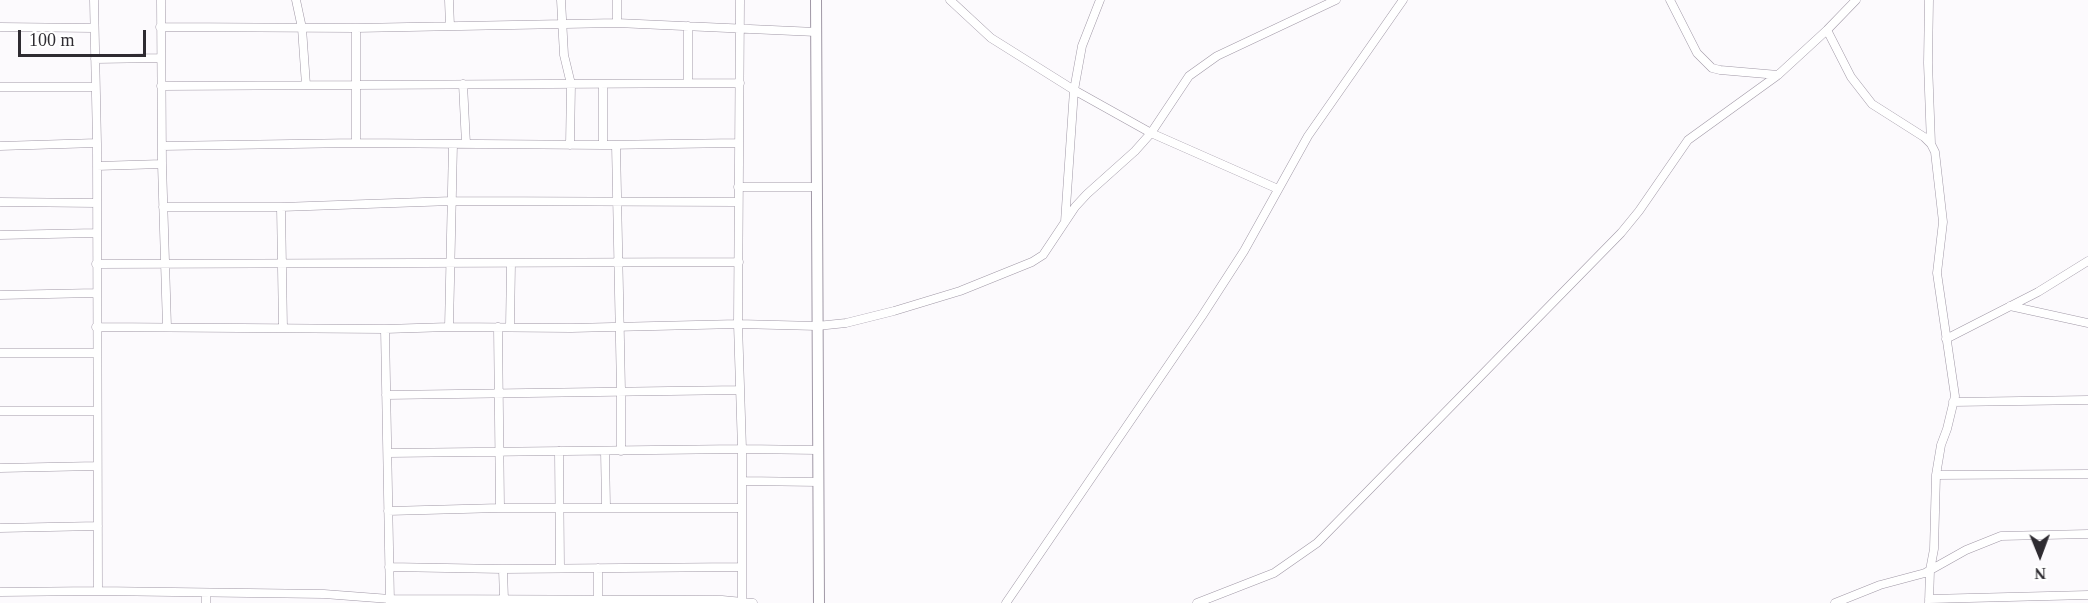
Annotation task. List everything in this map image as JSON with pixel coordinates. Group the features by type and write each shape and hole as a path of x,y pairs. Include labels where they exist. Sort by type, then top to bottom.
{"street":[{"path":"94,0 97,143 98,591"},
{"path":"161,0 162,164 167,327"},
{"path":"296,0 302,28 306,85"},
{"path":"449,0 450,26"},
{"path":"561,0 564,55 571,84 570,145"},
{"path":"617,0 617,23"},
{"path":"740,0 738,324 742,449 742,602"},
{"path":"816,0 819,603"},
{"path":"950,0 991,38 1074,90 1151,133 1278,189"},
{"path":"1065,222 1074,90 1082,46 1100,0"},
{"path":"96,327 385,329 738,324 817,326 840,324 894,311 960,291 1007,273 1043,255 1087,194 1135,151 1151,133 1189,76 1217,56 1336,0"},
{"path":"1006,603 1202,316 1244,251 1308,136 1403,0"},
{"path":"1670,0 1697,53 1712,68 1778,75"},
{"path":"1197,603 1274,573 1317,543 1621,233 1688,140 1778,75 1856,0"},
{"path":"1929,0 1928,63 1931,144"},
{"path":"160,27 356,28 617,23 816,32"},
{"path":"688,26 688,83"},
{"path":"0,27 94,28"},
{"path":"356,28 356,143"},
{"path":"1827,30 1851,77 1872,104 1878,110 1924,137 1935,152 1943,222 1937,273 1954,380 1953,402 1941,445 1936,475 1934,549 1930,570 1929,601 2028,600 2088,595"},
{"path":"94,59 161,58"},
{"path":"161,86 740,83"},
{"path":"463,84 466,144"},
{"path":"603,84 603,145"},
{"path":"0,87 95,87"},
{"path":"0,146 97,143"},
{"path":"162,146 356,143 616,145 738,143"},
{"path":"449,327 453,144"},
{"path":"616,145 621,451"},
{"path":"97,166 162,164"},
{"path":"738,186 816,187"},
{"path":"163,207 281,207 452,201 738,202"},
{"path":"0,202 97,203"},
{"path":"281,207 283,328"},
{"path":"0,235 96,233"},
{"path":"1946,339 2038,292 2088,261"},
{"path":"96,264 739,262"},
{"path":"510,327 511,263"},
{"path":"0,294 96,293"},
{"path":"2010,306 2088,323"},
{"path":"498,327 500,508"},
{"path":"385,329 390,601"},
{"path":"0,353 96,353"},
{"path":"386,395 740,390"},
{"path":"1953,402 2088,400"},
{"path":"0,411 97,411"},
{"path":"388,453 818,450"},
{"path":"559,451 560,568"},
{"path":"605,451 606,507"},
{"path":"0,468 97,466"},
{"path":"1936,475 2088,474"},
{"path":"742,482 819,482"},
{"path":"388,511 560,507 742,508"},
{"path":"0,528 98,526"},
{"path":"1835,603 1880,585 1930,570 1966,550 2001,536 2088,534"},
{"path":"389,567 502,569 742,567"},
{"path":"598,568 598,601"},
{"path":"502,569 504,600"},
{"path":"0,592 206,593 390,601 753,603"},
{"path":"39,592 39,603"},
{"path":"206,593 206,603"}]}
